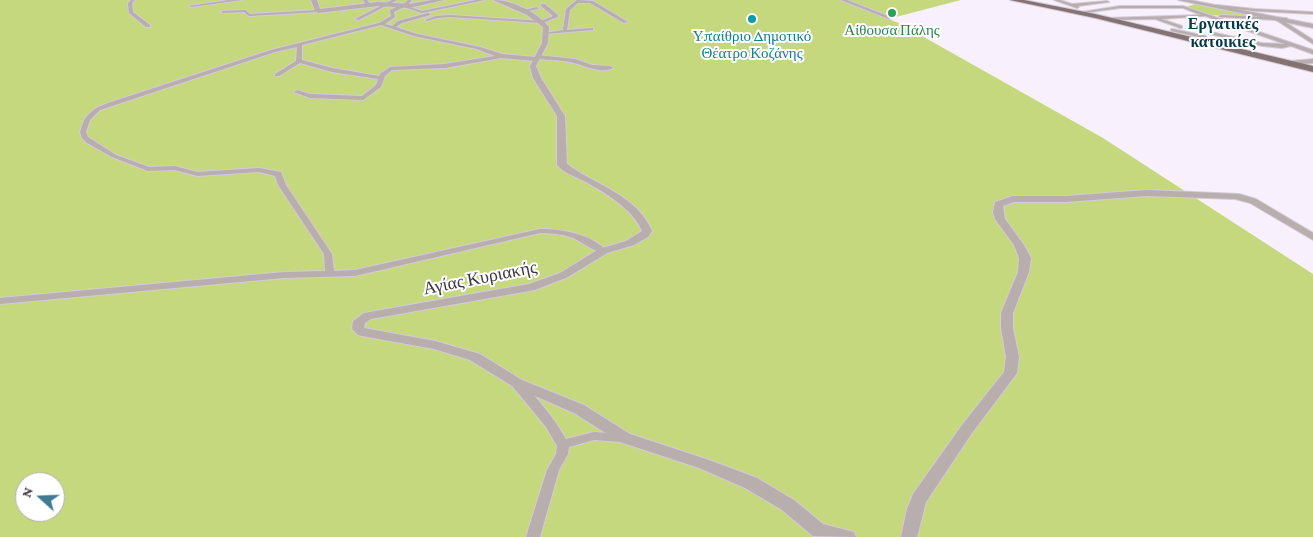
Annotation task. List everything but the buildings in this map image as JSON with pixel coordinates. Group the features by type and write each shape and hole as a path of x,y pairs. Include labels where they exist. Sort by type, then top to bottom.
{"main road":[{"path":"1013,0 1074,6 1106,19 1201,39 1313,69"}],"street":[{"path":"133,0 130,3 132,12 148,26"},
{"path":"191,6 240,0"},
{"path":"314,0 318,11"},
{"path":"224,12 245,11 247,15 251,15 318,11 367,2 410,0"},
{"path":"404,6 410,0"},
{"path":"330,273 328,254 282,185 278,174 259,170 197,174 175,168 148,169 114,156 90,142 84,135 86,120 103,107 299,44 381,24 394,15 392,11 404,6 440,0"},
{"path":"466,0 473,2"},
{"path":"357,19 393,2 422,12 483,0"},
{"path":"496,0 516,6 537,8"},
{"path":"842,0 891,18"},
{"path":"1056,0 1088,11 1120,7 1183,7 1313,52"},
{"path":"1149,0 1160,6"},
{"path":"1181,0 1313,26"},
{"path":"565,30 568,9 578,1 591,2 626,22"},
{"path":"1074,6 1104,1 1120,7"},
{"path":"1128,1 1134,7 1160,20 1180,27 1159,31"},
{"path":"1183,7 1197,2"},
{"path":"516,6 527,4"},
{"path":"427,20 450,16 542,22 556,16 543,5"},
{"path":"516,6 542,22 546,27 545,43 537,58"},
{"path":"1074,6 1088,11"},
{"path":"1217,6 1313,13"},
{"path":"392,28 400,22 428,14"},
{"path":"365,15 390,18"},
{"path":"1106,19 1208,16 1282,20 1313,42"},
{"path":"381,24 420,36 470,46 501,56"},
{"path":"1169,29 1201,39 1220,28"},
{"path":"547,33 590,29"},
{"path":"1211,33 1261,44 1284,47 1292,44"},
{"path":"1261,44 1274,38"},
{"path":"277,75 296,64 299,60 299,44"},
{"path":"299,94 363,98 379,86 380,78 393,68 445,66 501,56 575,61 591,67 610,68"},
{"name":"Αγίας Κυριακής","path":"537,58 533,66 535,73 562,116 562,165 602,188 640,218 646,226 644,236 603,251 564,275 542,284 368,316 358,323 358,329 362,332 464,353 486,363 517,383 531,399 562,444"},
{"path":"299,60 326,68 380,78"},
{"path":"1291,63 1313,61"},
{"path":"909,537 914,509 919,499 967,429 1010,373 1014,364 1006,315 1025,265 1025,258 1000,216 998,204 1001,201 1012,199 1066,199 1147,193 1242,197 1263,206 1313,237"},
{"path":"0,301 266,276 361,272 540,231 559,231 578,237 603,251"},
{"path":"517,383 579,409 625,438 704,464 751,483 788,505 819,531 848,537"},
{"path":"533,537 548,491 552,471 562,455 562,444 594,436 625,438"}],"green space":[{"path":"0,0 961,0 888,19 899,23 1103,138 1313,274 1313,537 0,537"},
{"path":"1198,3 1274,19 1209,15 1186,7"}],"place":[{"name":"Αίθουσα Πάλης","path":"892,13"},
{"name":"Υπαίθριο Δημοτικό Θέατρο Κοζάνης","path":"752,19"}],"district":[{"name":"Εργατικές κατοικίες","path":"1223,33"}]}
